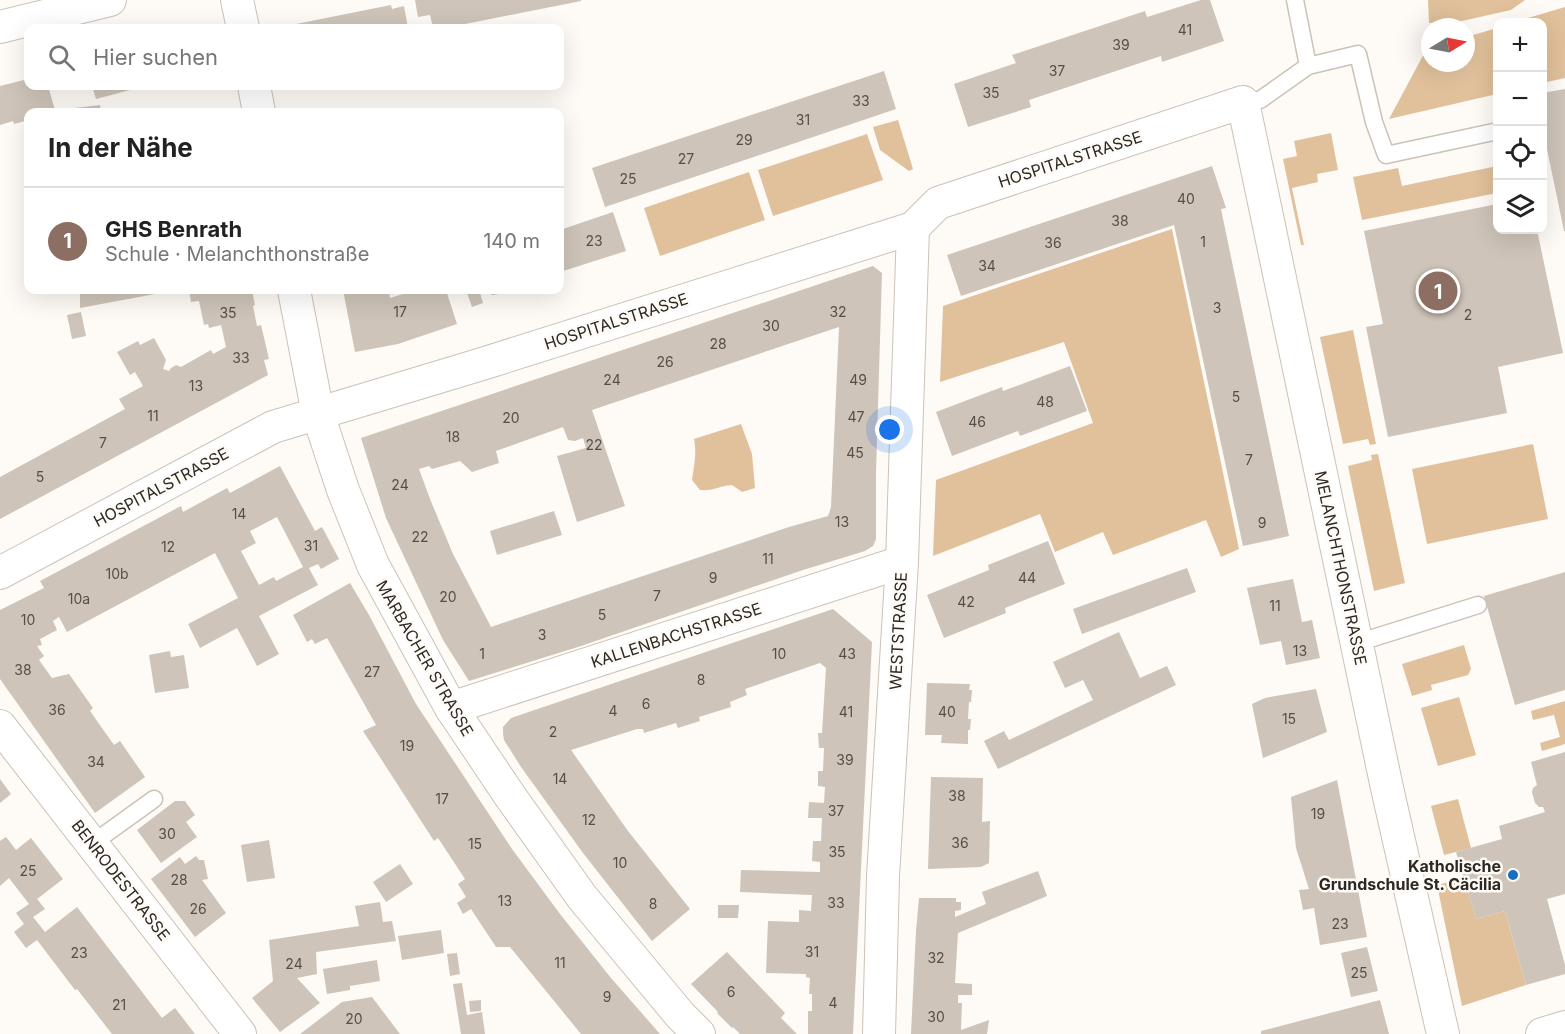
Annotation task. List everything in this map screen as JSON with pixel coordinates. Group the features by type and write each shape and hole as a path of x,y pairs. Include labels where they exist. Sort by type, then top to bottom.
{"street":[{"path":"0,27 110,0"},
{"path":"237,0 242,24"},
{"path":"255,90 258,108"},
{"name":"HOSPITALSTRASSE","path":"0,573 273,427 482,364 913,228 938,203 1243,102"},
{"name":"MELANCHTHONSTRASSE","path":"1243,102 1387,788 1443,1034"},
{"name":"WESTSTRASSE","path":"879,1034 883,876 902,562 913,228"},
{"name":"MARBACHER STRASSE","path":"295,294 318,414 343,490 373,565 451,708 582,897 680,1015 699,1034"},
{"name":"KALLENBACHSTRASSE","path":"451,708 902,562"},
{"name":"BENRODESTRASSE","path":"0,726 240,1034"},
{"path":"1542,1034 1565,1028"}],"lane":[{"path":"1295,0 1308,66"},
{"path":"1243,102 1260,99 1308,66 1358,54 1374,122 1386,155 1493,132"},
{"path":"1357,643 1478,605"},
{"path":"93,843 154,799"}],"shaded area":[{"path":"1428,0 1525,0 1511,10 1475,18 1429,18"},
{"path":"1565,7 1565,78 1547,82 1547,18 1528,18"},
{"path":"1493,29 1493,95 1389,119 1421,59 1421,72 1475,72 1475,34"},
{"path":"898,120 913,169 909,171 880,150 873,127"},
{"path":"1331,133 1338,170 1317,174 1318,182 1292,188 1304,245 1301,245 1283,159 1297,156 1294,141"},
{"path":"867,134 883,180 773,216 758,170"},
{"path":"1493,167 1493,194 1362,220 1353,177 1398,168 1402,186"},
{"path":"749,172 765,220 660,256 644,208"},
{"path":"1172,229 1239,549 1221,557 1206,520 1113,555 1103,532 1055,552 1040,514 933,556 936,480 1093,423 1064,342 940,382 943,306"},
{"path":"1353,330 1376,444 1370,445 1368,439 1343,444 1320,337"},
{"path":"741,424 752,454 755,488 742,492 732,485 700,490 692,480 694,439"},
{"path":"1533,444 1548,519 1427,544 1412,469"},
{"path":"1378,454 1405,583 1374,591 1348,466 1372,460 1371,455"},
{"path":"1464,645 1471,669 1468,675 1431,685 1432,690 1412,696 1402,664"},
{"path":"1459,697 1476,755 1438,766 1421,708"},
{"path":"1565,701 1565,744 1542,751 1540,743 1560,737 1554,715 1533,720 1531,711"},
{"path":"1458,799 1471,848 1444,855 1431,806"},
{"path":"1464,878 1476,919 1505,911 1526,985 1462,1006 1437,885"}],"building":[{"path":"415,0 581,0 465,24 432,24 430,15 418,17"},
{"path":"1201,0 1210,0 1224,41 1162,62 1161,56 1029,100 1031,107 968,127 954,84 1016,63 1012,55 1145,11 1147,17"},
{"path":"391,5 392,9 404,6 407,24 296,24"},
{"path":"884,71 896,109 605,207 592,168"},
{"path":"24,80 24,90 49,90 54,108 24,108 24,121 14,124 13,121 0,125 0,86"},
{"path":"1565,89 1565,231 1547,149 1547,92"},
{"path":"93,90 130,90 96,99"},
{"path":"100,105 100,108 75,108"},
{"path":"1212,166 1226,208 1221,209 1289,536 1243,546 1174,225 961,296 947,255"},
{"path":"1493,205 1493,234 1538,234 1563,353 1498,367 1507,413 1388,437 1366,327 1383,324 1364,231"},
{"path":"613,212 626,251 564,271 564,229"},
{"path":"873,266 882,273 876,539 873,546 865,551 581,646 469,681 443,640 386,518 361,438","holes":["839,327 831,507 828,516 491,627 453,554 419,469 429,466 432,469 460,461 472,472 499,463 496,451 563,427 568,440 575,441 583,438 586,448 557,456 577,522 625,506 592,410"]},
{"path":"80,294 155,294 80,308"},
{"path":"190,294 253,294 257,326 261,325 269,359 264,360 268,375 0,519 0,477 125,409 119,399 143,386 135,372 130,375 117,352 138,341 140,345 154,338 166,360 163,369 169,371 176,365 181,367 211,350 213,354 226,347 221,325 209,328 208,324 204,325 199,301 191,302"},
{"path":"344,294 390,294 390,298 403,294 447,294 457,324 398,344 355,352"},
{"path":"467,294 480,294 483,303 472,307"},
{"path":"81,312 86,336 72,339 67,315"},
{"path":"1070,366 1087,411 1020,436 1018,431 952,456 936,412 1002,387 1003,391"},
{"path":"280,466 315,531 322,527 339,559 321,569 318,564 309,568 318,585 259,616 279,654 257,666 237,628 200,648 188,624 238,598 215,553 67,632 59,617 53,621 57,630 40,639 42,645 37,646 44,656 39,660 52,678 69,674 93,708 90,711 114,745 120,741 145,777 95,813 0,679 0,610 44,588 40,581 181,506 183,512 227,488 230,493","holes":["277,517 303,567 276,581 274,577 259,585 241,551 256,543 250,531"]},
{"path":"554,511 562,535 497,555 490,531"},
{"path":"1048,541 1065,584 1005,608 1006,613 944,638 927,595 989,570 988,565"},
{"path":"1187,568 1196,592 1082,634 1073,609"},
{"path":"1565,572 1565,690 1515,705 1484,596"},
{"path":"1293,579 1302,622 1312,620 1320,658 1286,665 1281,641 1260,645 1247,588"},
{"path":"350,583 416,704 512,849 611,978 660,1034 581,1034 510,947 496,947 471,909 463,914 457,903 466,897 458,884 465,879 438,838 434,841 363,731 376,725 327,638 315,644 312,639 307,642 293,615"},
{"path":"833,609 872,642 853,1034 808,1034 808,1011 812,1011 812,994 809,994 810,978 806,977 806,974 766,973 768,921 799,922 799,910 811,911 812,895 740,892 741,870 820,872 820,862 812,861 813,841 821,841 822,818 808,818 809,802 824,803 825,787 818,786 818,771 823,771 824,748 819,748 818,733 822,733 826,668 820,663 745,689 747,695 730,702 731,707 699,717 700,721 678,728 676,723 644,733 643,729 637,729 571,750 628,831 690,909 652,941 583,853 521,767 504,740 503,727 511,718"},
{"path":"1119,632 1140,678 1167,666 1176,685 998,769 984,741 1004,731 1009,740 1093,700 1083,680 1065,688 1053,662"},
{"path":"170,651 171,657 184,655 189,688 155,693 149,655"},
{"path":"927,683 970,684 969,690 972,690 971,702 969,702 968,719 971,719 968,744 941,743 942,735 925,735"},
{"path":"1316,689 1327,732 1263,758 1252,704 1265,698"},
{"path":"1565,752 1565,894 1547,899 1565,965 1565,974 1526,985 1505,911 1476,919 1456,852 1502,839 1499,826 1545,812 1543,807 1535,803 1532,792 1537,785 1531,762"},
{"path":"931,777 983,778 982,822 990,821 989,863 981,867 928,869"},
{"path":"0,779 11,794 0,803"},
{"path":"1337,780 1367,937 1320,945 1314,908 1303,910 1299,890 1309,889 1296,848 1291,797"},
{"path":"175,801 185,801 195,815 186,822 197,837 161,863 137,830"},
{"path":"6,837 16,850 31,838 63,879 37,899 45,909 33,917 45,932 77,907 162,1018 175,1008 195,1034 112,1034 37,940 26,948 14,932 24,924 16,913 29,904 9,878 0,886 0,841"},
{"path":"269,840 275,878 247,882 241,845"},
{"path":"196,856 199,860 204,860 208,879 202,880 226,913 195,937 151,879 180,857 185,864"},
{"path":"400,864 413,884 386,902 373,882"},
{"path":"1038,871 1047,896 958,933 955,983 972,984 972,995 958,995 958,1003 962,1003 961,1030 989,1020 987,1034 911,1034 919,898 956,898 956,902 961,902 961,910 955,911 955,917 986,904 982,892"},
{"path":"380,902 383,922 392,921 396,941 316,952 317,974 297,978 320,1003 280,1032 252,998 273,981 269,940 359,926 355,906"},
{"path":"718,905 739,905 738,918 718,918"},
{"path":"441,930 444,953 402,960 398,936"},
{"path":"1367,947 1378,991 1351,997 1341,953"},
{"path":"727,952 785,1013 781,1018 797,1034 740,1034 691,984"},
{"path":"457,953 460,974 450,976 447,954"},
{"path":"377,960 380,981 350,986 350,990 327,994 323,969"},
{"path":"462,983 467,1015 482,1012 485,1034 461,1034 453,984"},
{"path":"372,997 400,1034 300,1034 342,1002"},
{"path":"481,1000 481,1011 470,1012 469,1001"},
{"path":"1380,1000 1389,1034 1261,1034 1261,1031"}],"place":[{"name":"GHS Benrath","path":"1438,291"},
{"name":"Katholische Grundschule St. Cäcilia","path":"1513,875"}]}
